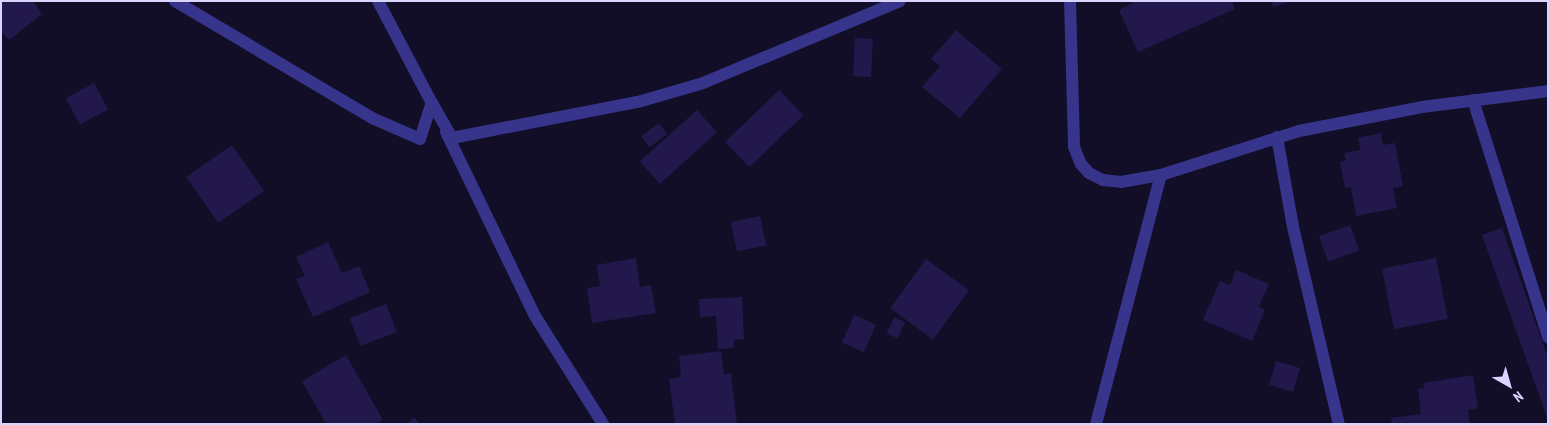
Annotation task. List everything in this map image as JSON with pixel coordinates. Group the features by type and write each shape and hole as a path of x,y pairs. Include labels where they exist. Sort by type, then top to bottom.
{"street":[{"path":"175,1 267,58 407,136 420,139 432,103"},
{"path":"378,1 452,138 638,102 703,82 900,1"},
{"path":"1070,1 1074,147 1081,164 1089,173 1103,180 1121,182 1161,175 1277,137 1473,100 1548,91"},
{"path":"1473,100 1548,338"},
{"path":"432,103 521,291 603,424"},
{"path":"1277,137 1293,226 1339,424"},
{"path":"1096,424 1161,175"}],"building":[{"path":"1,1 33,1 42,14 9,40 1,31"},
{"path":"1136,1 1232,1 1235,9 1138,52 1119,10"},
{"path":"1272,1 1288,1 1288,2 1273,7"},
{"path":"956,30 1002,69 960,118 922,87 940,66 931,59"},
{"path":"855,38 873,39 871,77 853,76"},
{"path":"94,83 108,109 80,125 66,98"},
{"path":"779,90 803,115 749,167 725,142"},
{"path":"697,110 717,132 660,184 640,162"},
{"path":"659,123 667,134 649,147 641,136"},
{"path":"1381,133 1383,145 1395,143 1403,186 1393,188 1397,208 1356,216 1351,187 1345,188 1340,162 1346,160 1344,153 1360,150 1358,138"},
{"path":"232,145 264,191 218,223 186,177"},
{"path":"760,216 766,245 737,252 731,222"},
{"path":"1350,225 1359,250 1328,262 1319,236"},
{"path":"1502,228 1548,358 1548,420 1482,235"},
{"path":"328,242 342,273 359,266 370,292 313,317 296,279 305,276 296,257"},
{"path":"636,258 640,287 651,285 656,313 592,323 587,288 600,286 597,265"},
{"path":"1436,258 1448,319 1394,329 1382,268"},
{"path":"926,259 969,290 933,340 890,308"},
{"path":"1236,270 1269,284 1259,307 1265,310 1252,341 1203,320 1220,281 1230,285"},
{"path":"742,297 744,339 734,340 734,348 718,349 716,316 700,317 699,299"},
{"path":"386,304 397,332 360,346 350,318"},
{"path":"854,315 876,325 864,352 842,342"},
{"path":"894,317 905,322 898,338 887,333"},
{"path":"721,351 724,375 731,373 737,424 675,424 669,379 681,377 679,356"},
{"path":"346,355 383,420 377,424 326,424 302,381"},
{"path":"1276,361 1300,368 1293,392 1269,385"},
{"path":"1473,375 1478,408 1468,410 1470,424 1392,424 1391,418 1421,414 1418,389 1424,388 1423,383"},
{"path":"414,417 420,424 407,424"}]}
